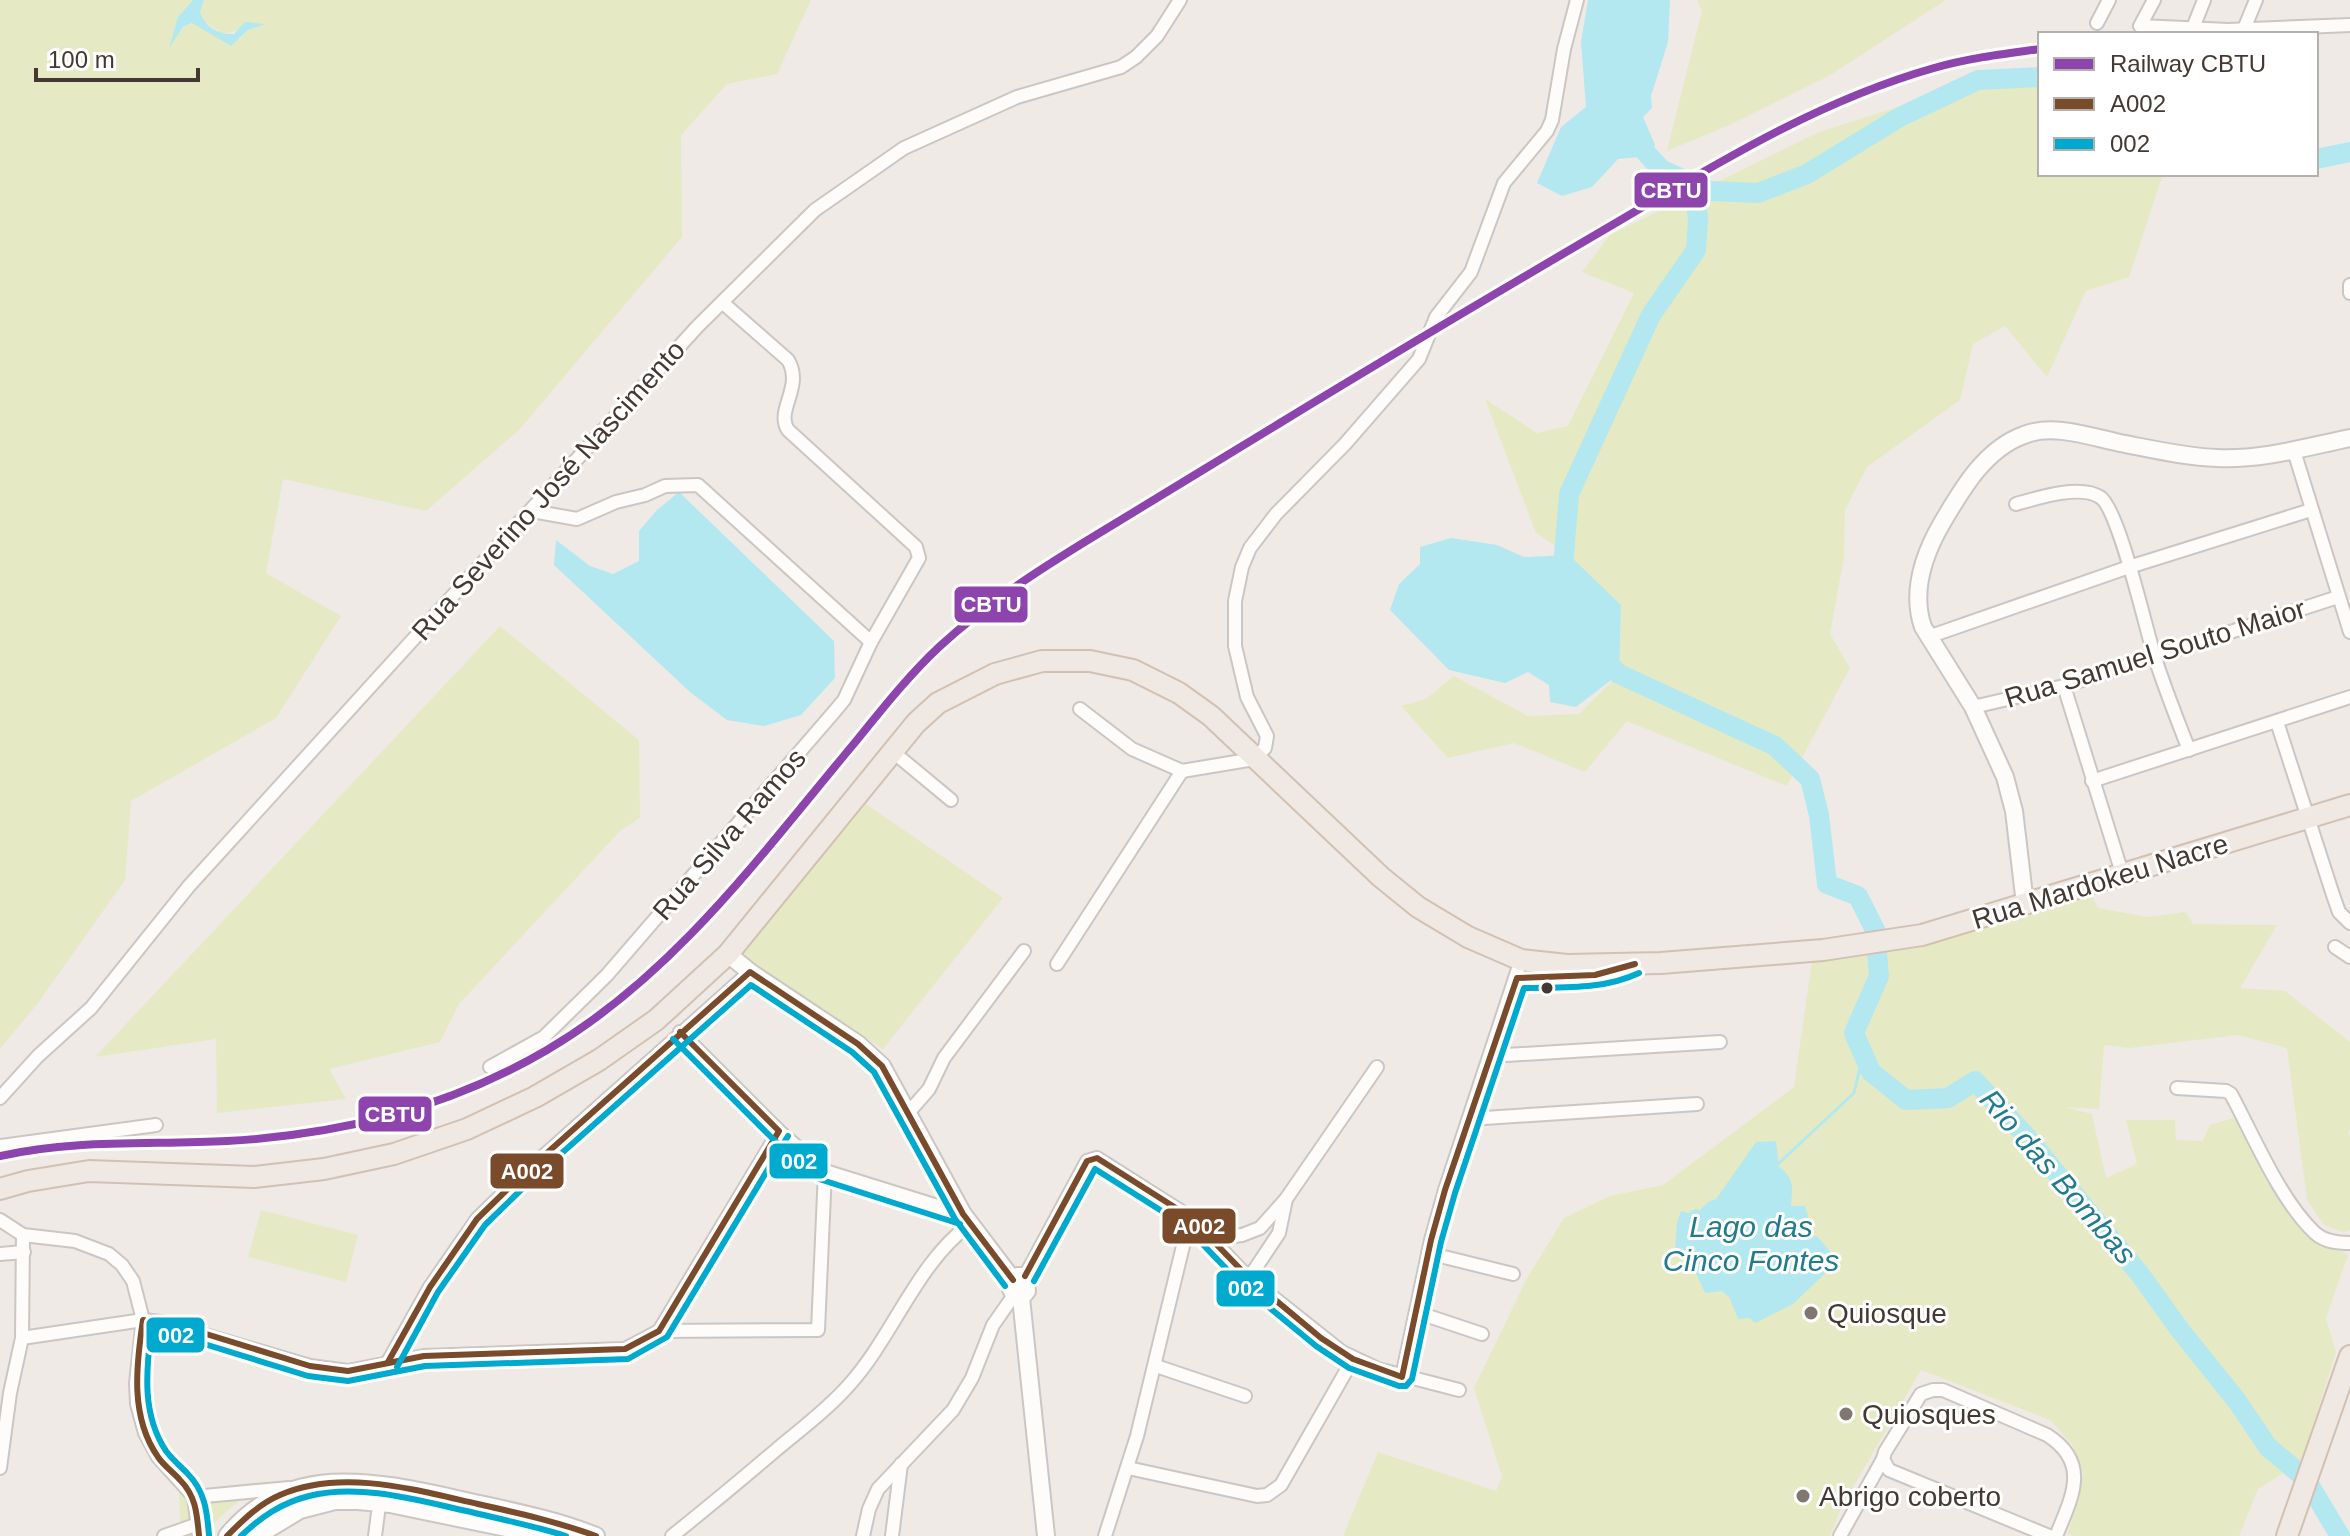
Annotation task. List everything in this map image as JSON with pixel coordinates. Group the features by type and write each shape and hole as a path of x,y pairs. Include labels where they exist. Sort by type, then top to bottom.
{"main road":[{"name":"Rua Mardokeu Nacre","path":"0,1189 89,1171 254,1177 324,1169 394,1154 467,1129 535,1097 599,1060 656,1020 728,954 892,751 938,703 995,674 1042,661 1090,661 1133,670 1179,693 1211,716 1381,877 1418,907 1468,937 1521,960 1567,965 1661,963 1847,946 1922,935 2350,805"},
{"path":"2287,1536 2350,1356"}],"street":[{"name":"Rua Severino José Nascimento","path":"0,1098 30,1064 91,1008 189,886 697,327 815,210 904,148 1017,97 1121,67 1157,36 1180,0"},
{"path":"1080,709 1132,749 1182,771 1254,759 1265,748 1268,740 1247,697 1240,674 1233,622 1235,601 1250,548 1276,514 1345,444 1419,359 1436,317 1471,272 1504,183 1547,131 1552,120 1564,49 1577,0"},
{"path":"2097,23 2109,0"},
{"path":"2154,0 2140,26 2244,29 2350,25"},
{"path":"2193,28 2204,0"},
{"path":"2244,29 2256,0"},
{"path":"2350,285 2350,292"},
{"name":"Rua Silva Ramos","path":"490,1067 544,1037 607,975 844,700 871,642 919,558 916,547 784,425 795,381 793,368 788,360 723,303"},
{"path":"2025,904 2011,793 1973,707 1928,637 1918,615 1922,569 1930,545 1963,487 1983,464 2010,441 2026,433 2064,432 2217,458 2255,457 2350,438"},
{"path":"2294,451 2350,632"},
{"path":"532,511 577,519 665,486 698,485 871,642"},
{"path":"2016,504 2073,492 2100,496 2113,516 2155,657 2189,750"},
{"path":"1928,637 2129,567 2311,510"},
{"name":"Rua Samuel Souto Maior","path":"1973,707 2064,686 2338,597"},
{"path":"2064,686 2122,873"},
{"path":"2092,781 2350,697"},
{"path":"2277,722 2339,912 2350,923"},
{"path":"892,751 951,800"},
{"path":"1057,964 1182,771"},
{"path":"2335,947 2350,957"},
{"path":"909,1112 929,1089 944,1058 1024,951"},
{"path":"728,954 872,1054 889,1076 967,1219 1018,1287 1046,1536"},
{"path":"1402,1377 1428,1253 1445,1190 1521,960"},
{"path":"388,1362 424,1298 477,1219 680,1032 750,972"},
{"path":"680,1032 779,1131 825,1171 967,1219"},
{"path":"1490,1056 1720,1042"},
{"path":"1212,1239 1242,1235 1260,1228 1286,1199 1377,1067"},
{"path":"2177,1088 2226,1091 2231,1094 2282,1190 2316,1234 2332,1242 2350,1243"},
{"path":"1469,1119 1697,1104"},
{"path":"0,1146 156,1125"},
{"path":"659,1331 779,1131"},
{"path":"863,1536 869,1509 878,1489 953,1410 972,1378 993,1325 1091,1158 1097,1158 1190,1217 1249,1278 1293,1316 1353,1359 1402,1377 1459,1390"},
{"path":"22,1338 143,1320 177,1325 299,1363 348,1371 424,1356 625,1349 659,1331 818,1330 825,1171"},
{"path":"1249,1278 1279,1233 1286,1199"},
{"path":"1105,1536 1128,1468 1156,1366 1190,1217"},
{"path":"672,1536 810,1422 849,1385 967,1219"},
{"path":"0,1220 23,1235 75,1241 109,1254 122,1265 133,1281 143,1320 136,1383 137,1404 145,1433 158,1457 194,1497 198,1530 164,1536"},
{"path":"0,1468 10,1393 22,1338 23,1235"},
{"path":"0,1254 24,1252"},
{"path":"1428,1253 1513,1274"},
{"path":"1416,1312 1482,1334"},
{"path":"1128,1468 1257,1496 1267,1495 1281,1485 1353,1359"},
{"path":"1156,1366 1245,1396"},
{"path":"1840,1536 1914,1402 1921,1394 1933,1390 1943,1390 2060,1443 2069,1455 2075,1480 2056,1536"},
{"path":"1883,1459 1895,1474 2049,1536"},
{"path":"892,1536 901,1464"},
{"path":"194,1497 338,1481 378,1483 532,1516 596,1536"},
{"path":"227,1536 253,1511 300,1487"},
{"path":"257,1536 300,1510 335,1501 390,1504 512,1533 545,1536"},
{"path":"375,1536 378,1513"}],"green space":[{"path":"0,0 193,0 178,17 177,35 193,23 216,37 240,39 248,30 263,25 223,34 203,21 200,12 204,0 811,0 777,74 727,84 681,135 682,237 519,430 426,511 283,479 266,573 341,616 276,718 131,801 125,880 38,1003 0,1049"},
{"path":"1697,0 1946,0 1829,76 1727,126 1667,151 1702,11"},
{"path":"2008,72 2038,80 2038,176 2162,176 2129,277 2086,291 2047,377 2005,326 1973,344 1960,400 1867,467 1845,510 1844,557 1830,634 1850,668 1787,786 1627,721 1585,772 1514,743 1448,758 1401,706 1426,699 1454,676 1528,716 1579,714 1619,674 1569,555 1536,533 1485,399 1537,433 1568,426 1634,293 1582,272 1610,235 1819,132"},
{"path":"500,626 639,740 640,818 621,830 459,1004 440,1042 329,1069 346,1099 217,1113 216,1039 95,1057"},
{"path":"866,804 1003,898 883,1049 739,956"},
{"path":"2088,888 2098,908 2148,917 2186,912 2193,924 2277,925 2240,988 2285,991 2350,1042 2350,1230 2343,1232 2324,1225 2307,1200 2287,1048 2238,1035 2129,1048 2104,1045 2099,1109 2064,1107 2092,1114 2106,1178 2137,1164 2126,1120 2175,1120 2176,1140 2203,1141 2210,1125 2236,1117 2279,1193 2310,1235 2348,1255 2326,1318 2336,1352 2302,1461 2258,1489 2239,1536 2074,1536 2068,1533 2083,1474 2072,1444 2050,1420 1921,1370 1841,1508 1830,1536 1343,1536 1378,1452 1496,1491 1502,1477 1474,1388 1526,1280 1564,1218 1610,1196 1663,1185 1794,1087 1814,946 1907,940"},
{"path":"261,1210 358,1235 346,1282 248,1257"},
{"path":"268,1481 233,1506 203,1536 181,1536 179,1491"}],"water":[{"path":"193,0 204,0 200,12 202,17 218,31 234,34 245,22 265,24 248,30 231,46 192,23 183,27 169,48 178,17"},
{"path":"1588,0 1670,0 1668,42 1651,96 1652,108 1643,117 1655,145 1646,163 1639,157 1618,159 1592,187 1562,196 1537,183 1561,127 1586,107 1581,42"},
{"path":"679,492 834,641 835,678 801,715 764,726 727,720 690,692 554,565 556,540 590,566 613,574 639,561 639,531 657,510"},
{"path":"1451,538 1497,545 1524,557 1569,555 1621,605 1619,674 1576,707 1550,702 1549,685 1528,672 1505,683 1449,670 1390,610 1399,584 1420,564 1420,547"},
{"name":"Lago das Cinco Fontes","path":"1776,1141 1779,1167 1792,1184 1791,1206 1805,1206 1808,1215 1807,1237 1817,1236 1838,1261 1793,1304 1755,1323 1750,1318 1738,1319 1729,1297 1722,1291 1705,1293 1694,1269 1696,1259 1686,1259 1675,1251 1677,1222 1681,1211 1700,1210 1716,1199 1756,1142"}],"waterway":[{"path":"1636,135 1636,142 1662,170 1710,191 1758,193 1807,174 1900,117 1978,80 2038,77"},
{"path":"2318,159 2350,152"},
{"path":"1562,579 1569,494 1651,315 1696,250 1698,220 1694,185"},
{"name":"Rio das Bombas","path":"1599,655 1619,674 1775,746 1810,779 1819,815 1827,884 1858,896 1875,930 1879,976 1854,1033 1871,1072 1906,1100 1948,1098 1975,1081 2025,1135 2139,1273 2237,1401 2268,1447 2306,1479 2340,1536"},
{"path":"1778,1164 1854,1093 1863,1054"}],"rail line":[{"name":"CBTU","path":"0,1156 85,1145 269,1138 352,1125 433,1102 510,1070 547,1050 593,1020 675,950 748,871 916,670 958,630 1020,584 1396,353 1757,142 1843,100 1888,83 1960,62 2038,49"}],"transit line":[{"name":"A002","path":"1025,1276 1087,1161 1097,1158 1190,1217 1249,1278 1321,1338 1353,1359 1402,1377 1431,1240 1445,1190 1517,978 1595,975 1635,964"},
{"name":"A002","path":"388,1362 430,1287 477,1219 750,972 858,1044 882,1066 963,1214 1013,1280"},
{"name":"002","path":"1034,1281 1095,1169 1184,1225 1243,1286 1316,1346 1349,1368 1406,1386 1412,1379 1441,1242 1455,1193 1524,988 1597,985 1639,973"},
{"name":"002","path":"397,1367 438,1292 485,1225 751,985 852,1052 874,1072 955,1219 1005,1286"},
{"name":"A002","path":"199,1536 193,1499 158,1457 143,1425 137,1391 143,1320 177,1325 310,1366 348,1371 424,1356 625,1349 659,1331 779,1131 680,1032"},
{"name":"002","path":"673,1039 772,1138 819,1179 960,1224"},
{"name":"002","path":"209,1535 206,1510 198,1487 166,1451 153,1423 147,1377 151,1331 175,1335 308,1376 348,1381 425,1366 628,1359 667,1337 788,1136"},
{"name":"A002","path":"227,1536 245,1518 280,1495 304,1487 354,1482 430,1493 538,1518 596,1536"},
{"name":"002","path":"241,1536 264,1517 289,1503 309,1496 349,1491 411,1499 566,1536"}],"place":[{"name":"Quiosque","path":"1811,1313"},
{"name":"Quiosques","path":"1846,1414"},
{"name":"Abrigo coberto","path":"1803,1496"}]}
